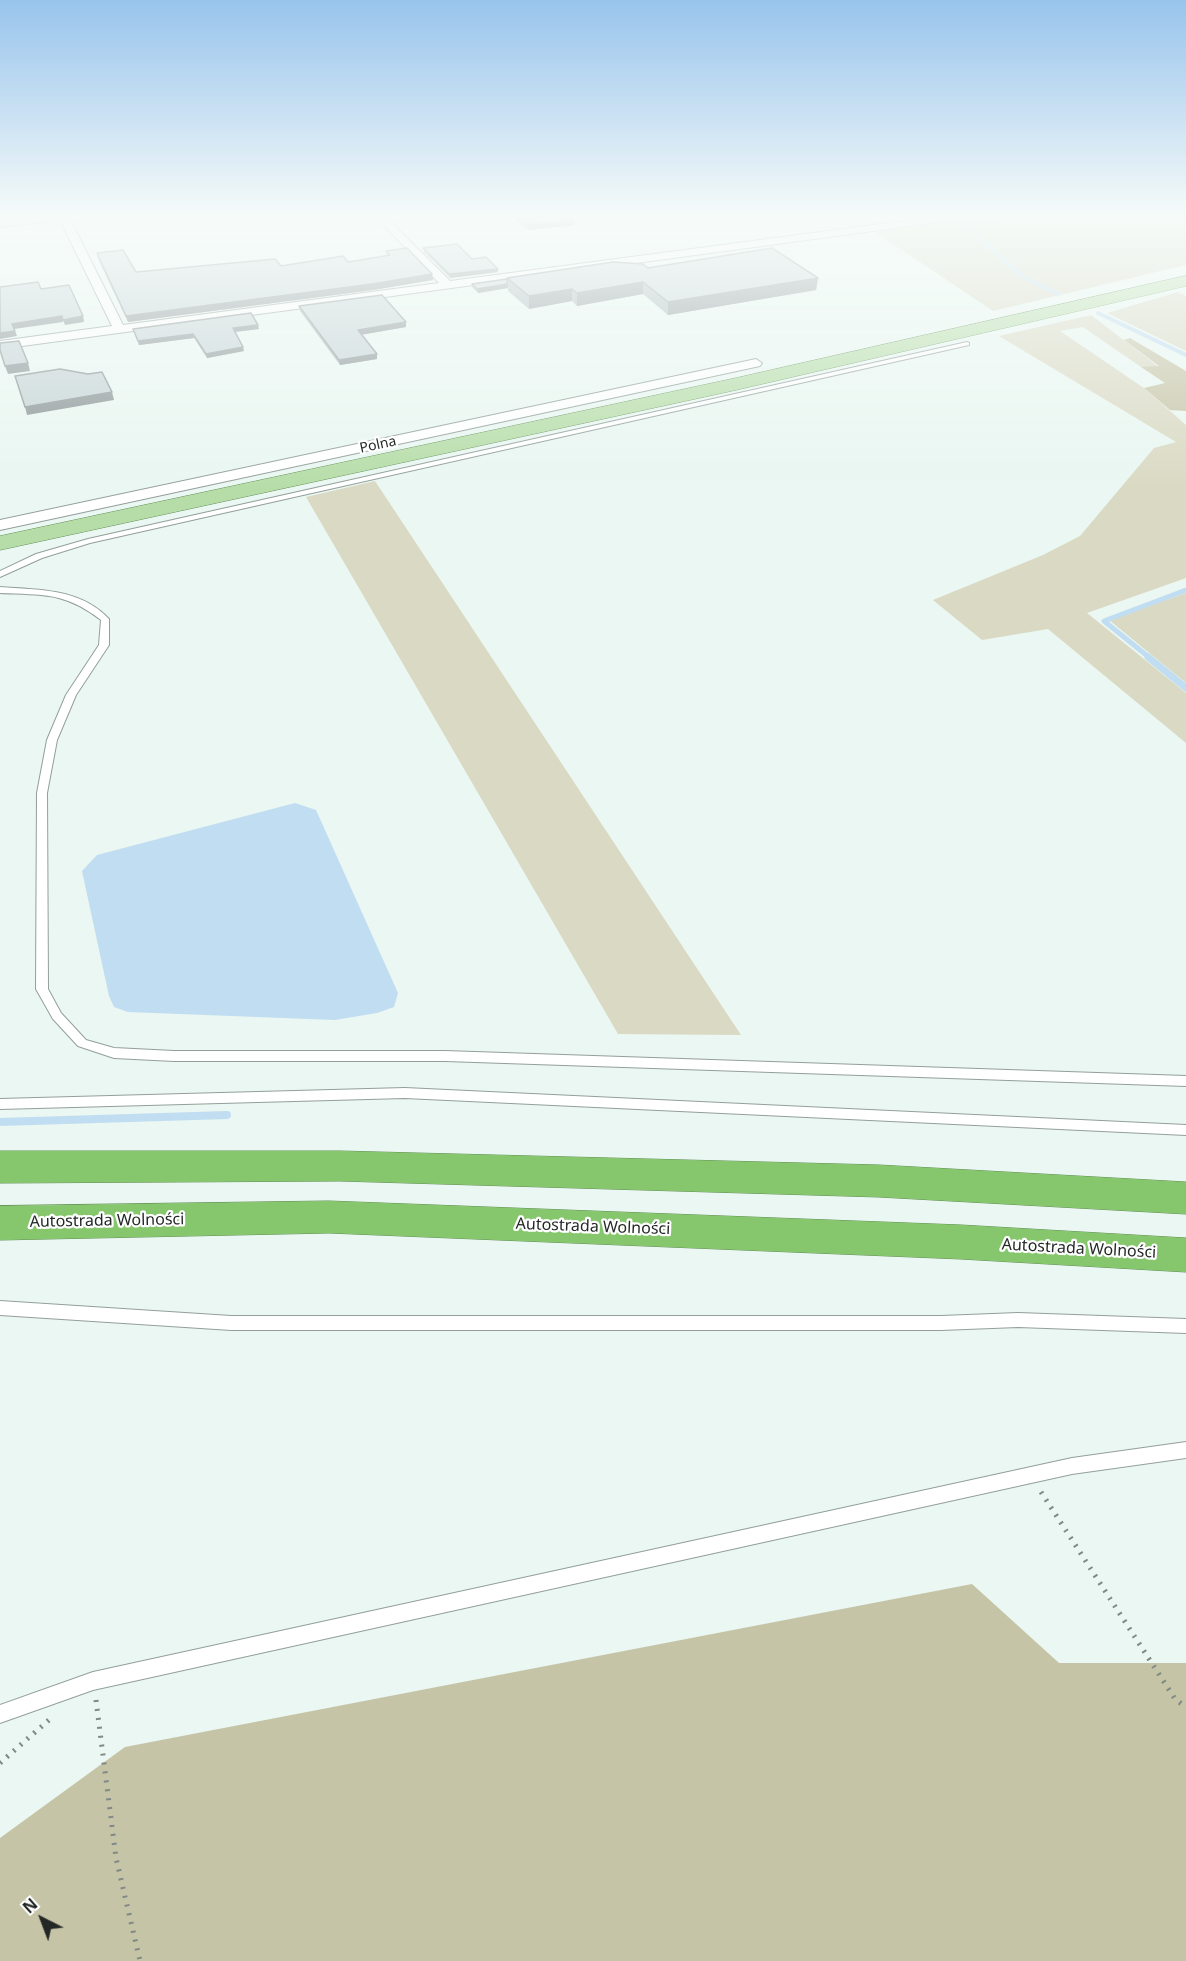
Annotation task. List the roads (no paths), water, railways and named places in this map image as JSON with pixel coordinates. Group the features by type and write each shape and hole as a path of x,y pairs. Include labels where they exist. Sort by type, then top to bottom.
{"highway":[{"path":"0,1167 339,1166 879,1180 1186,1198"},
{"name":"Autostrada Wolności","path":"0,1223 329,1217 962,1242 1186,1255"}],"main road":[{"path":"0,543 736,384 1068,308"}],"street":[{"path":"108,308 118,329"},
{"path":"0,345 275,308"},
{"name":"Polna","path":"0,525 756,363"}],"lane":[{"path":"0,574 39,556 88,541 967,344"},
{"path":"0,590 34,590 69,596 92,607 105,619 104,645 71,695 52,740 42,793 42,989 57,1016 82,1043 114,1053 174,1056 445,1056 1186,1081"},
{"path":"0,1104 405,1093 1186,1130"},
{"path":"0,1308 231,1323 941,1323 1018,1320 1186,1326"},
{"path":"0,1714 93,1681 1072,1466 1186,1450"}],"water":[{"path":"295,803 316,810 398,993 394,1007 377,1013 335,1020 128,1012 114,1007 109,996 82,871 97,855"}],"waterway":[{"path":"1098,313 1186,355"},
{"path":"1150,658 1104,621 1186,590"},
{"path":"1148,657 1186,688"},
{"path":"0,1122 227,1115"}]}
